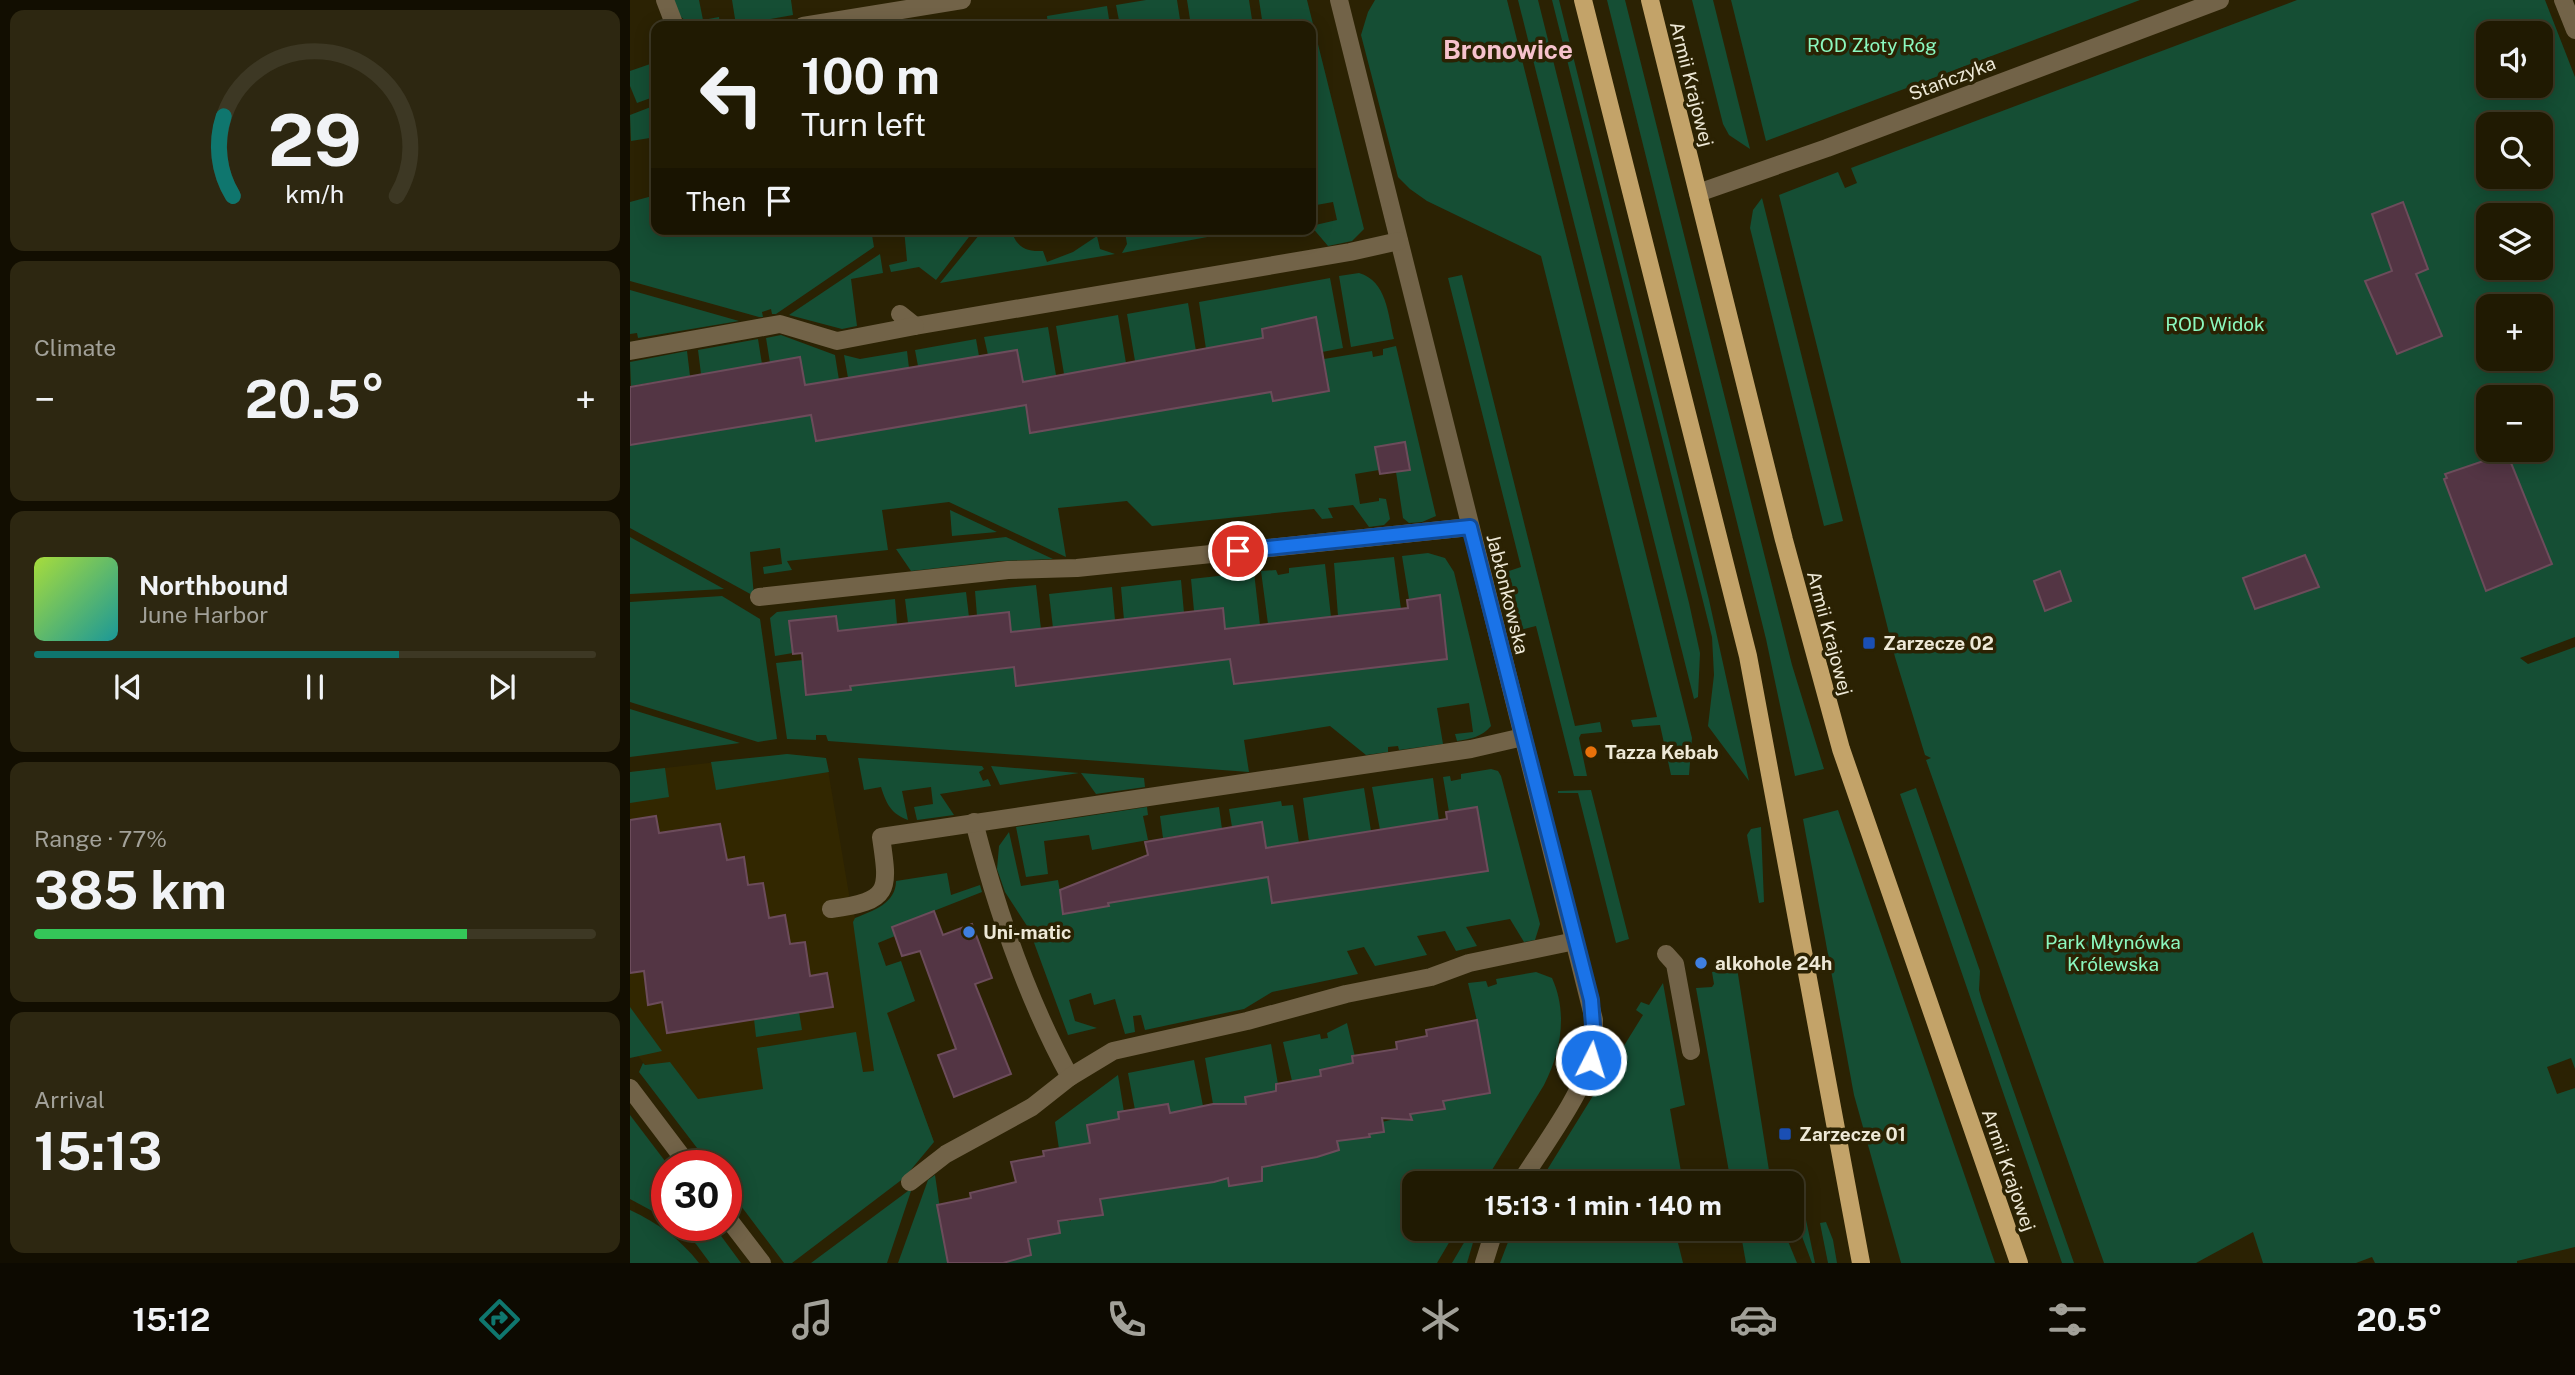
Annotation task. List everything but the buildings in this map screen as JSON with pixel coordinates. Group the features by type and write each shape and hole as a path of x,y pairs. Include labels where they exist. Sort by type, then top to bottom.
{"main road":[{"path":"1583,0 1748,656 1861,1263"},
{"name":"Armii Krajowej","path":"1650,0 1791,567 1841,749 2019,1263"}],"street":[{"path":"665,0 673,21"},
{"path":"834,21 962,0"},
{"name":"Jabłonkowska","path":"1339,0 1594,1020 1591,1060 1574,1097 1528,1171"},
{"name":"Stańczyka","path":"1698,193 1803,157 2220,0"},
{"path":"2563,0 2575,30"},
{"path":"630,351 780,324 834,341 1399,241"},
{"path":"901,314 915,326"},
{"path":"759,597 1008,570 1057,570 1470,527"},
{"path":"831,909 868,901 883,890 886,875 881,836 1471,749 1523,737"},
{"path":"974,822 986,868 1030,991 1049,1040 1070,1077"},
{"path":"910,1182 946,1154 1032,1107 1102,1056 1125,1046 1247,1021 1282,1010 1325,1002 1346,994 1431,977 1469,963 1574,941"},
{"path":"1666,954 1675,964 1691,1051"},
{"path":"630,1088 677,1150"},
{"path":"742,1237 762,1263"},
{"path":"1484,1263 1491,1241"}],"shaded area":[{"path":"787,754 826,758 851,906 934,1142 742,1164 742,1150 713,1150 630,1046 630,772"}],"green space":[{"path":"674,0 699,0 703,20 719,17 719,21 686,21 679,15"},
{"path":"732,0 791,0 793,15 759,21 735,21"},
{"path":"1146,0 1177,0 1180,21 1119,21 1116,5"},
{"path":"1187,0 1249,0 1252,21 1190,21"},
{"path":"1259,0 1307,0 1312,21 1262,21"},
{"path":"1375,0 1507,0 1692,738 1689,775 1671,775 1660,725 1633,727 1631,720 1657,717 1541,256 1427,201 1398,177 1361,35"},
{"path":"1518,0 1538,0 1689,603 1700,653 1698,697 1694,699"},
{"path":"1552,0 1559,0 1709,600 1749,781 1708,726 1714,675 1712,637"},
{"path":"1607,0 1625,0 1792,665 1824,769 1795,776 1766,639"},
{"path":"1692,0 1713,0 1750,149 1729,135 1723,124"},
{"name":"ROD Złoty Róg","path":"1731,0 2140,0 1766,141"},
{"path":"2297,0 2545,0 2575,77 2575,637 2520,658 2528,664 2575,647 2575,1069 2571,1058 2547,1067 2557,1094 2575,1088 2575,1247 2517,1263 2375,1263 2372,1257 2356,1263 2263,1263 2253,1232 2196,1263 2104,1263 1926,760 1931,758 1925,755 1895,657 1779,195 1838,172 1845,188 1857,183 1851,168"},
{"path":"1107,6 1109,21 1048,21 1047,16"},
{"path":"1316,36 1364,229 1352,241 1328,246 1316,232 1316,225 1337,220 1333,202 1316,205"},
{"path":"651,64 651,98 637,103 630,86 630,71"},
{"path":"651,107 651,138 631,141 630,115"},
{"path":"651,196 651,235 872,235 874,247 776,314 772,314 771,309 762,312 763,317 759,317 630,281 630,202"},
{"path":"1762,198 1843,521 1824,526 1750,228 1753,210"},
{"path":"905,235 970,235 936,280 919,267 891,272 889,265 907,261"},
{"path":"979,235 1014,235 1022,247 1031,251 1043,251 1047,262 1073,252 1097,236 1100,249 1115,254 940,283"},
{"path":"1126,235 1218,235 1122,253 1127,244"},
{"path":"880,254 883,273 851,279 857,326 842,329 789,315"},
{"path":"1359,273 1368,277 1381,291 1394,339 1351,347 1339,276"},
{"path":"1462,275 1575,726 1600,722 1602,732 1581,734 1579,738 1587,776 1574,776 1536,626 1512,632 1497,575 1521,567 1448,278"},
{"path":"1330,278 1343,348 1322,352 1316,317 1262,329 1263,338 1206,349 1199,302"},
{"path":"630,290 739,321 638,338 637,333 630,334"},
{"path":"1188,303 1196,351 1135,361 1127,314"},
{"path":"1118,315 1126,363 1064,374 1056,326"},
{"path":"1048,327 1056,375 1023,382 1017,350 988,355 984,337"},
{"path":"781,335 835,355 839,380 805,385 800,357 770,363 766,338"},
{"path":"758,339 762,364 701,374 698,350"},
{"path":"976,339 979,356 918,366 915,350"},
{"path":"1396,346 1436,516 1422,522 1409,523 1403,518 1396,472 1410,470 1405,442 1375,447 1379,470 1355,474 1360,504 1379,501 1379,498 1386,499 1390,519 1384,525 1369,527 1353,505 1328,508 1333,518 1322,519 1314,509 1152,526 1127,501 1058,508 1066,557 949,502 882,510 888,550 787,561 792,570 764,574 763,567 782,564 780,548 750,552 754,596 630,528 630,445 811,415 816,441 1026,405 1030,432 1271,392 1273,401 1329,391 1324,359 1372,351 1373,357 1383,355 1383,349"},
{"path":"687,351 690,376 631,386 630,362"},
{"path":"907,351 909,368 848,378 844,355 860,359"},
{"path":"950,510 997,532 952,536"},
{"path":"630,537 724,589 630,594"},
{"path":"1006,537 1053,559 1001,561 911,571 896,549"},
{"path":"1428,553 1445,558 1454,572 1491,726 1484,733 1471,738 1457,741 1455,734 1473,732 1469,703 1437,708 1443,744 1399,750 1398,746 1388,747 1388,752 1366,755 1330,726 1244,740 1249,772 828,741 826,735 816,735 816,740 787,739 776,663 803,660 807,695 850,690 850,686 1014,667 1016,686 1230,659 1234,684 1447,659 1440,596 1409,599 1402,556"},
{"path":"1394,557 1401,609 1338,616 1334,563"},
{"path":"1325,564 1331,617 1268,624 1261,571 1276,570 1278,575 1289,573 1289,568"},
{"path":"1254,572 1260,625 1225,629 1194,611 1191,579"},
{"path":"1181,580 1184,613 1124,620 1121,587"},
{"path":"1036,585 1041,629 1011,632 977,616 975,591"},
{"path":"1112,587 1115,620 1053,628 1049,594"},
{"path":"966,592 969,617 908,623 905,599"},
{"path":"722,596 760,619 777,739 758,742 630,702 630,602"},
{"path":"895,599 897,624 838,631 836,616 790,621 793,653 775,656 770,618 777,612"},
{"path":"630,709 740,743 630,757"},
{"path":"787,754 826,758 829,772 716,790 711,762"},
{"path":"858,758 982,766 984,769 979,772 983,781 988,779 991,786 940,794 954,815 917,820 914,807 933,804 931,787 902,791 908,820 897,815 890,807 881,787 864,790"},
{"path":"991,766 1079,773 1000,785"},
{"path":"665,768 669,797 630,803 630,772"},
{"path":"1491,769 1498,771 1501,776 1540,924 1535,940 1524,942 1510,919 1466,927 1477,946 1456,951 1445,931 1417,936 1427,955 1375,966 1364,947 1347,951 1358,974 1272,992 1244,1009 1145,1030 1141,1015 1133,1016 1135,1032 1125,1034 1115,999 1094,1005 1091,993 1069,1000 1075,1021 1097,1028 1068,1035 1029,929 1005,892 997,869 999,846 1009,832 1021,886 1058,880 1064,914 1109,906 1108,903 1268,877 1273,903 1487,871 1477,807 1449,812 1443,777 1450,776 1451,781 1461,779 1461,774"},
{"path":"1081,773 1144,778 1145,787 1096,794"},
{"path":"1433,778 1439,821 1380,830 1372,787"},
{"path":"1364,788 1371,831 1309,841 1303,798"},
{"path":"1916,788 1980,971 1979,990 1982,1001 2074,1263 2062,1263 1900,794"},
{"path":"1591,790 1629,939 1616,943 1578,793 1558,793"},
{"path":"1281,801 1282,806 1293,805 1299,843 1266,848 1262,822 1232,827 1229,809"},
{"path":"1147,807 1148,815 1143,816 1148,840 1092,850 1089,835 1044,841 1048,874 1026,877 1016,827"},
{"path":"1219,807 1222,829 1163,838 1160,816"},
{"path":"1838,810 1995,1263 1901,1263 1854,1095 1803,819"},
{"path":"1761,827 1764,902 1759,903 1747,835 1751,829"},
{"path":"947,873 951,895 980,885 982,892 893,927 895,936 878,943 886,966 901,961 915,1001 887,1013 934,1142 904,1178 792,1263 784,1263 742,1207 742,1150 699,1150 639,1072 643,1063 670,1062 698,1099 763,1089 757,1048 856,1032 863,1072 874,1071 853,922 855,918 888,901 896,881"},
{"path":"1737,968 1769,1171 1729,1171 1696,988 1712,987 1712,972"},
{"path":"1536,972 1552,978 1560,1005 1558,1046 1544,1085 1491,1171 1402,1171 1402,1241 1450,1241 1437,1263 985,1263 1027,1252 1028,1256 1031,1255 1027,1236 1056,1231 1056,1234 1060,1233 1057,1218 1068,1217 1068,1221 1071,1221 1071,1216 1102,1199 1102,1195 1183,1187 1226,1172 1230,1186 1260,1180 1262,1167 1339,1150 1337,1140 1369,1137 1368,1128 1384,1132 1382,1122 1408,1116 1411,1120 1409,1111 1445,1108 1442,1091 1452,1089 1457,1100 1477,1021 1468,983 1486,981 1488,987 1497,984 1496,979"},
{"path":"1663,983 1685,1105 1670,1109 1681,1171 1546,1171 1643,1015 1636,1010 1641,1002 1649,1005"},
{"path":"630,1007 662,1051 630,1058"},
{"path":"799,1012 802,1030 756,1037 754,1019"},
{"path":"1347,1023 1355,1057 1352,1057 1353,1063 1321,1070 1321,1076 1292,1081 1283,1042 1320,1034 1321,1039 1328,1038 1327,1033"},
{"path":"1271,1044 1278,1084 1276,1091 1245,1097 1246,1105 1213,1104 1205,1058"},
{"path":"1194,1060 1203,1106 1170,1113 1168,1104 1135,1110 1128,1073"},
{"path":"1118,1075 1124,1112 1119,1119 1087,1125 1090,1143 1059,1149 1055,1122"},
{"path":"630,1115 657,1150 651,1150 651,1210 630,1199"},
{"path":"935,1175 948,1263 898,1263 928,1180"},
{"path":"912,1188 887,1263 811,1263"},
{"path":"630,1210 651,1221 651,1241 678,1241 699,1263 630,1263"},
{"path":"1804,1210 1815,1263 1812,1263 1804,1241"},
{"path":"1826,1222 1837,1263 1828,1263 1820,1223"},
{"path":"693,1241 725,1241 741,1263 710,1263"},
{"path":"1465,1241 1473,1241 1467,1263 1452,1263"},
{"path":"1508,1241 1678,1241 1683,1263 1500,1263"},
{"path":"1742,1241 1788,1241 1797,1263 1746,1263"}],"place":[{"name":"Zarzecze 02","path":"1869,643"},
{"name":"Tazza Kebab","path":"1591,752"},
{"name":"Uni-matic","path":"969,932"},
{"name":"alkohole 24h","path":"1701,963"},
{"name":"Zarzecze 01","path":"1785,1134"}],"district":[{"name":"Bronowice","path":"1508,50"}],"route":[{"path":"1238,551 1470,527 1591,1000 1594,1038 1591,1060"}],"park label":[{"name":"ROD Widok","path":"2215,324"},
{"name":"Park Młynówka Królewska","path":"2113,953"}]}
